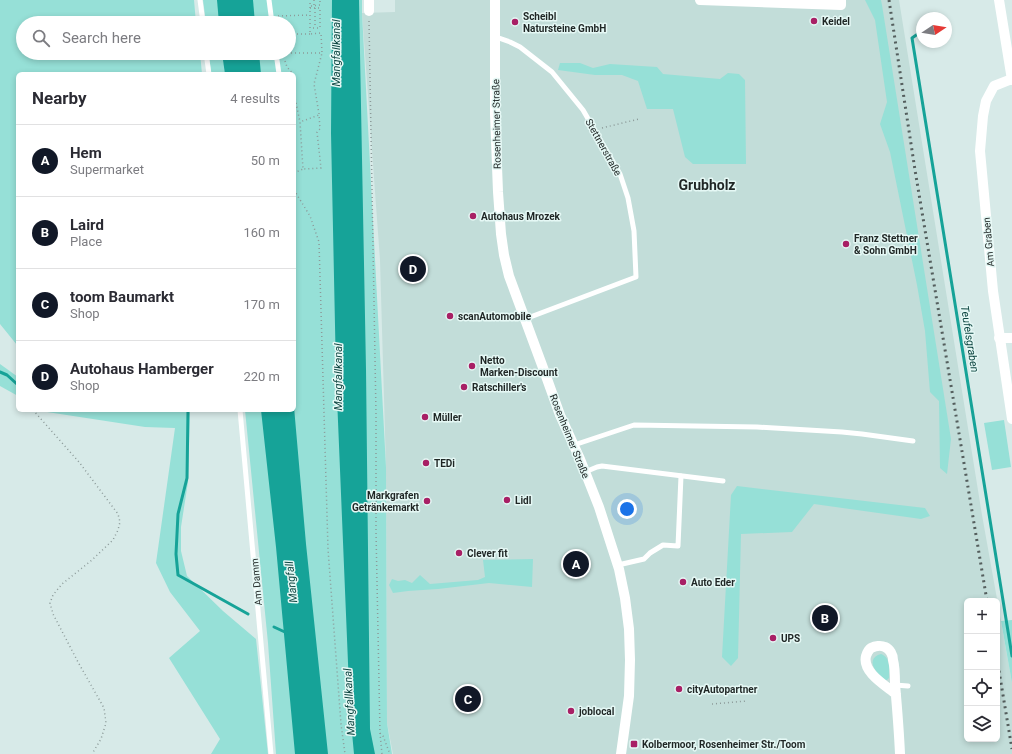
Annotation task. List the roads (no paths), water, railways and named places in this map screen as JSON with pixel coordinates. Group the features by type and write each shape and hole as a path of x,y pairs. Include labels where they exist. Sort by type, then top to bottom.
{"street":[{"path":"369,0 369,11"},
{"name":"Rosenheimer Straße","path":"495,0 495,114 498,192 504,255 509,276 560,415 599,507 618,565 625,598 629,629 630,660 629,696 621,754"},
{"path":"700,0 841,2"},
{"path":"999,0 1008,29 1012,79"},
{"name":"Am Graben","path":"1012,79 994,86 986,101 982,116 980,151 993,291 999,338 1012,412"},
{"path":"999,338 1012,338"},
{"path":"896,690 900,754"}],"lane":[{"path":"200,0 202,16"},
{"path":"269,0 271,16"},
{"name":"Stettnerstraße","path":"496,37 520,47 552,72 583,110 620,174 628,198 634,231 636,276 525,319"},
{"path":"207,60 209,72"},
{"path":"277,60 279,72"},
{"name":"Am Damm","path":"240,412 271,754"},
{"path":"574,446 634,425 757,427 842,432 913,441"},
{"path":"585,472 602,466 723,481"},
{"path":"618,565 644,559 663,545 678,546 681,476"},
{"path":"896,690 908,686"}],"water":[{"path":"217,0 253,0 254,16 218,16"},
{"name":"Mangfallkanal","path":"332,0 359,0 366,369 370,729 375,754 354,754 350,711 336,373 331,133"},
{"path":"223,60 260,60 261,72 225,72"},
{"name":"Mangfall","path":"261,412 294,412 306,544 328,754 295,754 276,547"}],"waterway":[{"name":"Teufelsgraben","path":"916,35 912,38 1012,656"},
{"path":"0,372 7,375 16,383"},
{"path":"188,412 187,478 178,514 176,554 178,575 248,614"},
{"path":"274,627 287,633"}],"railway":[{"path":"889,0 915,170 986,598"},
{"path":"999,670 1012,749"}],"place":[{"name":"Keidel","path":"814,21"},
{"name":"Scheibl Natursteine GmbH","path":"515,22"},
{"name":"Autohaus Mrozek","path":"473,216"},
{"name":"Franz Stettner & Sohn GmbH","path":"846,244"},
{"name":"Autohaus Hamberger","path":"413,269"},
{"name":"scanAutomobile","path":"450,316"},
{"name":"Netto Marken-Discount","path":"472,366"},
{"name":"Ratschiller's","path":"464,387"},
{"name":"Müller","path":"425,417"},
{"name":"TEDi","path":"426,463"},
{"name":"Lidl","path":"507,500"},
{"name":"Markgrafen Getränkemarkt","path":"427,501"},
{"name":"Clever fit","path":"459,553"},
{"name":"Hem","path":"576,564"},
{"name":"Auto Eder","path":"683,582"},
{"name":"Laird","path":"825,618"},
{"name":"UPS","path":"773,638"},
{"name":"cityAutopartner","path":"679,689"},
{"name":"toom Baumarkt","path":"468,699"},
{"name":"joblocal","path":"571,711"},
{"name":"Kolbermoor, Rosenheimer Str./Toom","path":"634,744"}],"district":[{"name":"Grubholz","path":"707,185"}]}
